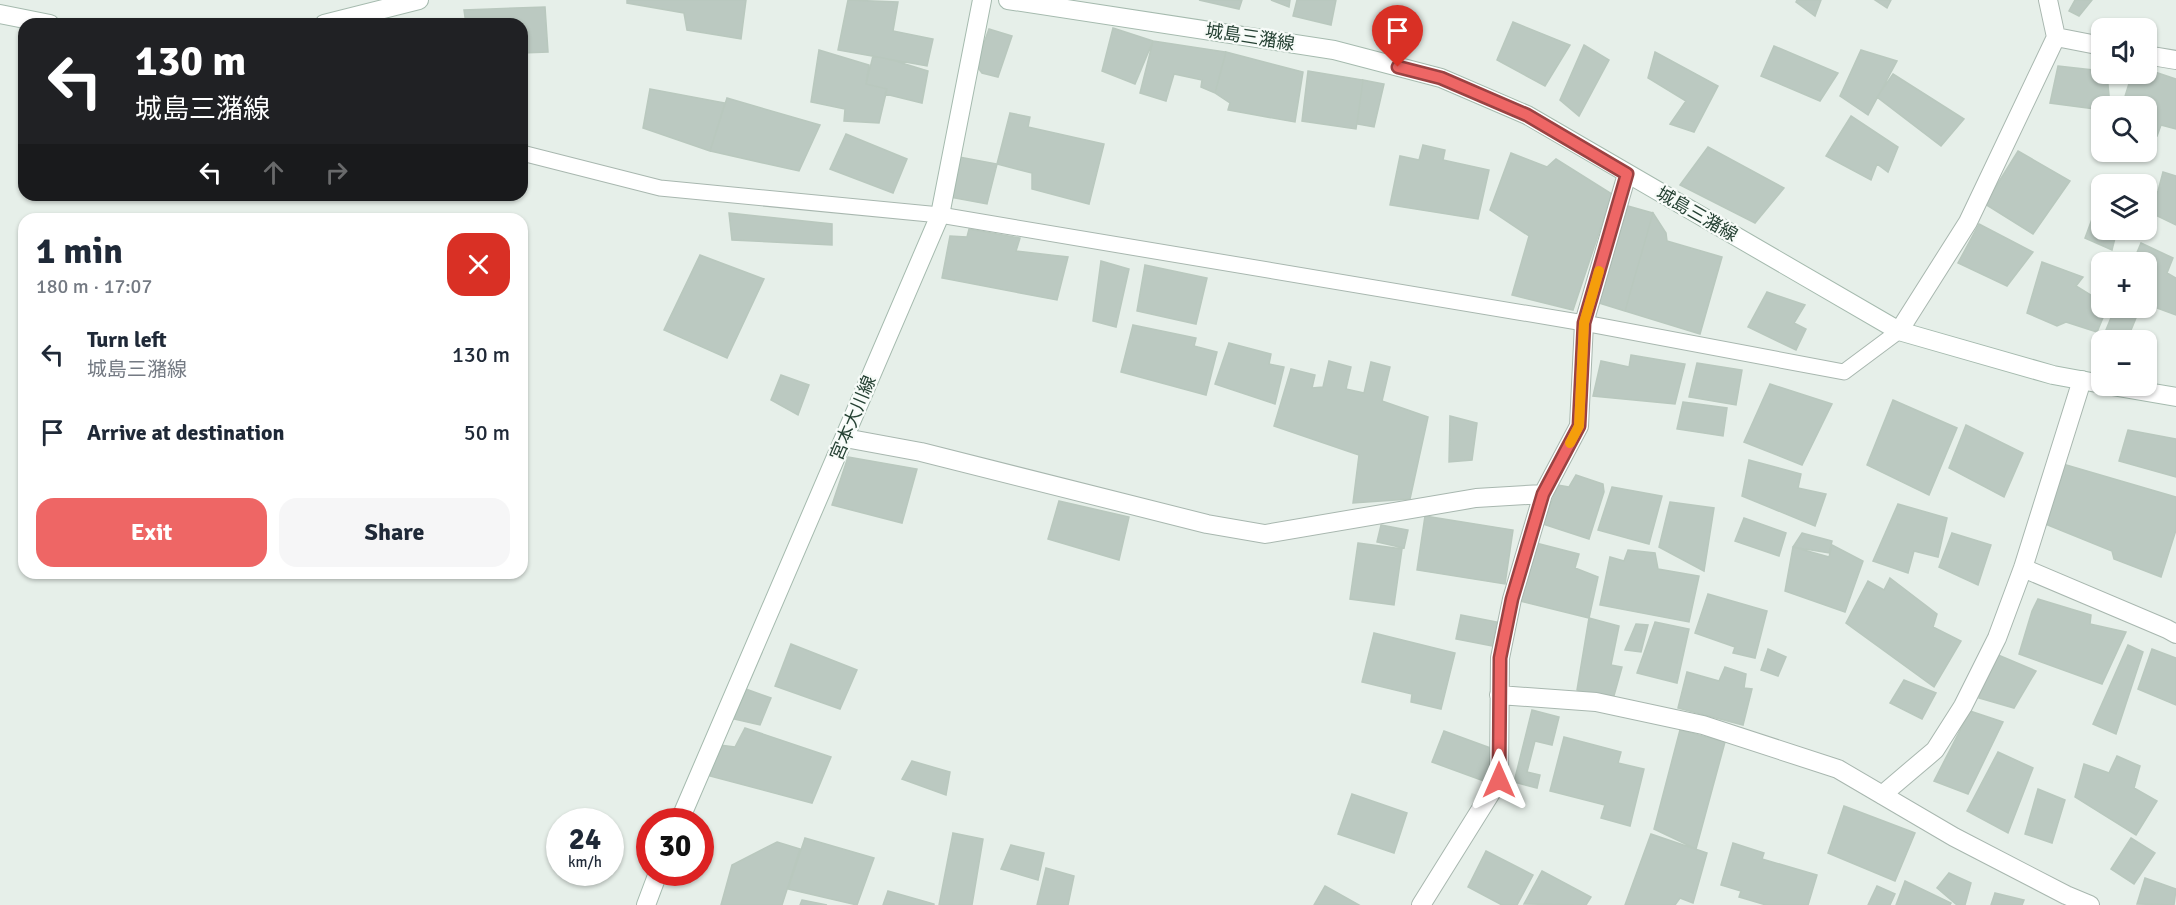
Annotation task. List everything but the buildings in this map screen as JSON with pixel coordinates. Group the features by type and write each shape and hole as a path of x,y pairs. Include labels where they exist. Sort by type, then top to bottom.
{"street":[{"path":"348,18 419,0"},
{"name":"宮本大川線","path":"685,808 743,668 845,438 940,215 982,0"},
{"name":"城島三潴線","path":"1008,0 1334,50 1441,78 1527,115 1899,331 2053,375 2091,382"},
{"path":"1899,331 1968,222 2056,37 2048,0"},
{"path":"0,14 20,18"},
{"path":"2056,37 2091,44"},
{"path":"2157,57 2176,60"},
{"path":"1421,905 1499,780 1500,658 1512,599 1543,494 1579,426 1584,323 1627,174"},
{"path":"1882,795 1935,750 1963,706 1997,638 2023,568 2082,380"},
{"path":"2157,394 2176,397"},
{"path":"845,438 921,452 1207,524 1265,534 1476,498 1543,494"},
{"path":"2023,568 2167,628 2176,634"},
{"path":"1499,695 1596,702 1703,725 1838,769 1954,837 2090,905"},
{"path":"645,905 653,886"}],"lane":[{"path":"528,155 660,188 940,215 1584,323 1844,372 1899,331"}],"slow traffic":[{"path":"1570,443 1579,426 1584,323 1599,271"}],"route":[{"path":"1398,67 1441,78 1527,115 1627,174 1584,323 1579,426 1543,494 1512,599 1500,658 1499,780"}]}
